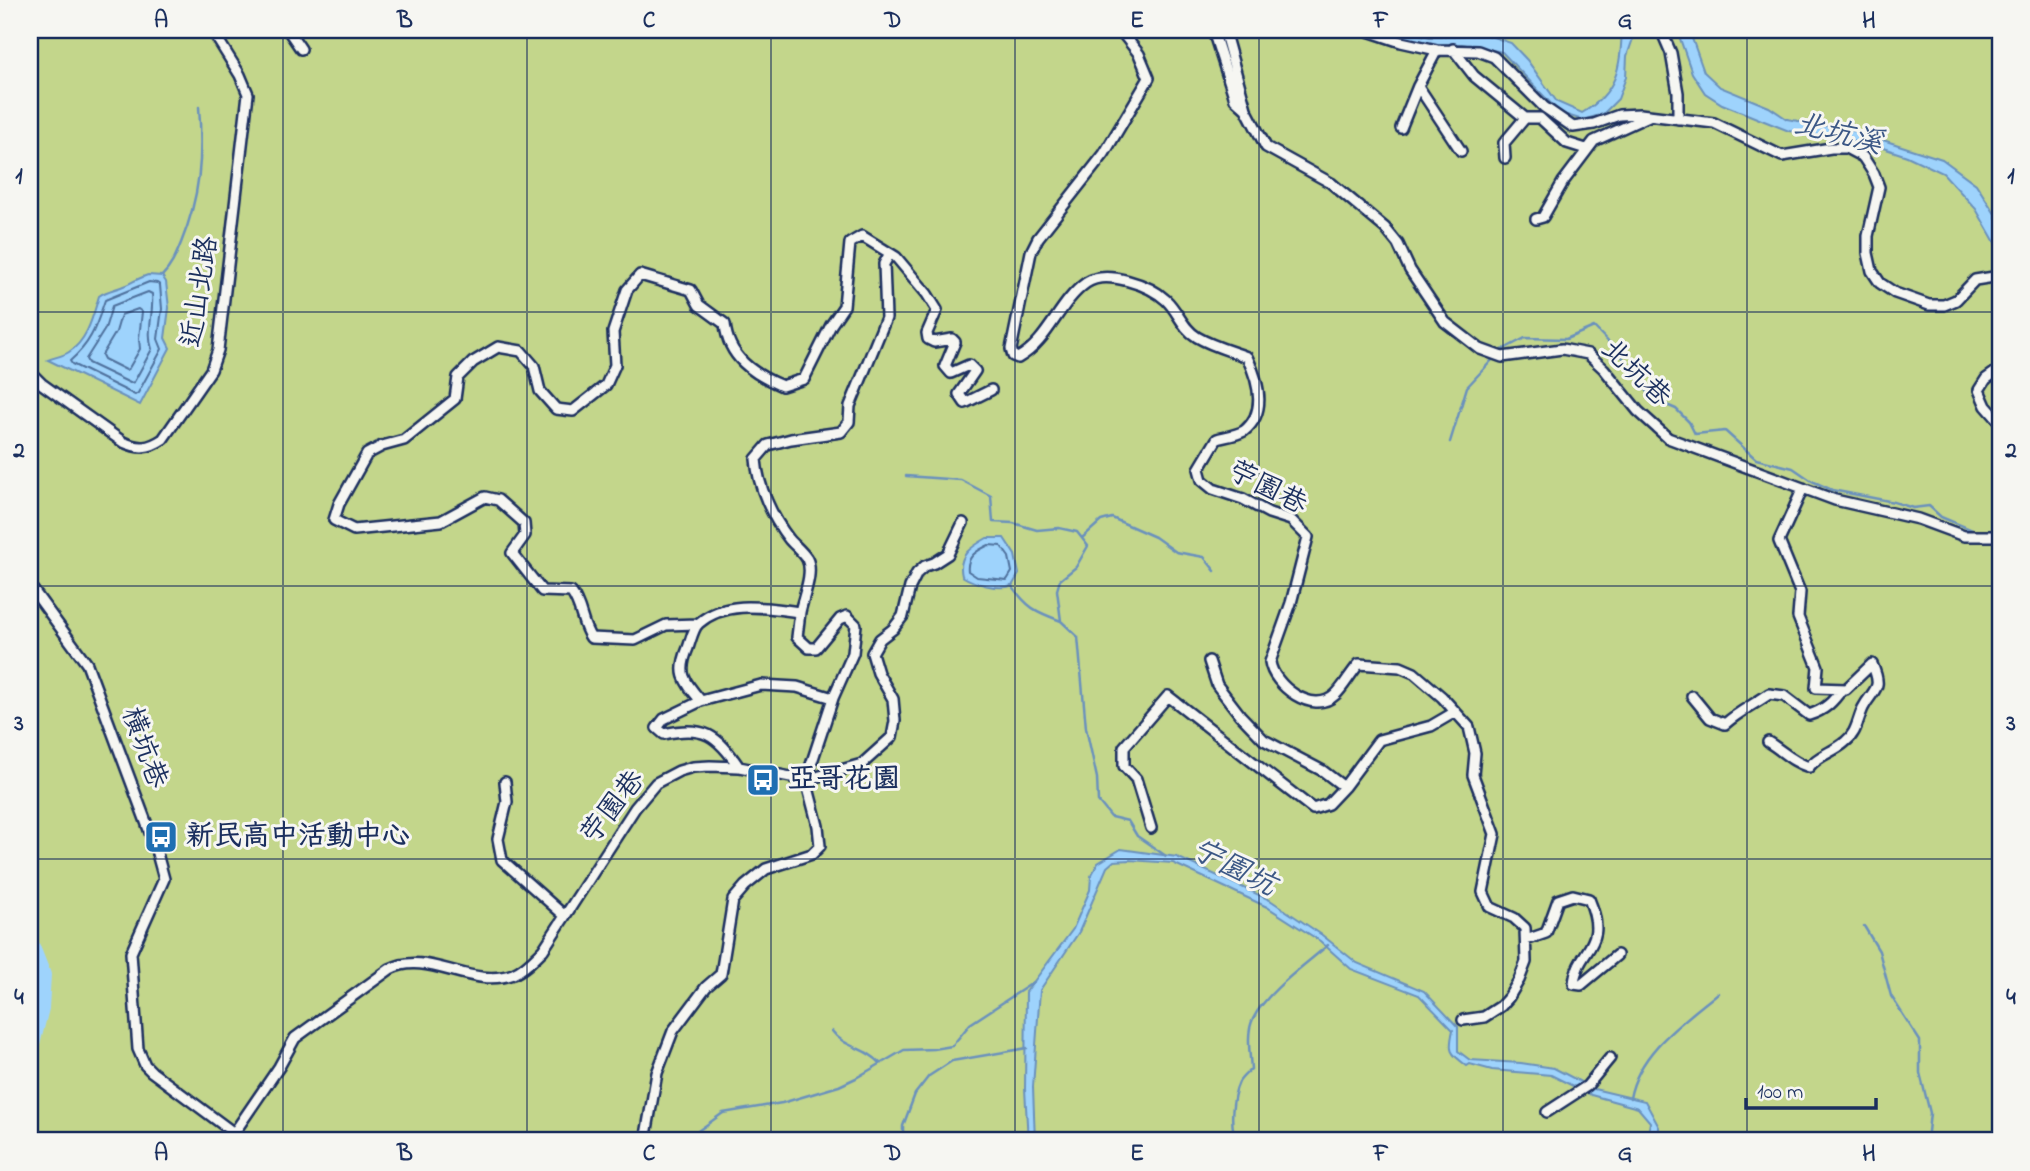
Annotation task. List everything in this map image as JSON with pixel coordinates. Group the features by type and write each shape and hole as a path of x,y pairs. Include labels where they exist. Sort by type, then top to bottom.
{"street":[{"name":"近山北路","path":"30,372 42,384 123,442 138,448 153,446 163,439 211,370 218,350 248,94 240,75 212,30"},
{"path":"288,30 301,49"},
{"name":"苧園巷","path":"1120,30 1139,54 1149,78 1104,154 1038,238 1031,252 1011,349 1013,356 1018,358 1034,348 1073,295 1089,281 1110,278 1126,280 1154,290 1168,302 1183,325 1196,337 1247,357 1253,370 1259,398 1258,412 1243,431 1216,439 1199,469 1202,480 1213,489 1244,499 1269,513 1291,520 1308,537 1291,603 1270,662 1271,669 1288,690 1301,698 1326,701 1335,695 1359,664 1400,667 1414,673 1428,684 1455,712 1469,727 1474,741 1474,775 1479,796 1495,834 1483,892 1490,907 1514,918 1525,928 1525,940"},
{"name":"北坑巷","path":"1211,30 1235,99 1247,109"},
{"name":"北坑巷","path":"1224,30 1247,109 1266,147 1331,183 1385,228 1398,244 1410,270 1445,323 1480,349 1502,357 1562,349 1588,354 1604,369 1638,411 1668,438 1835,500 1918,519 1964,536 2000,536"},
{"path":"1365,30 1437,50 1478,51 1494,57 1544,107 1573,127 1594,124 1619,115 1651,116 1714,124 1782,156 1846,148 1863,157 1880,187 1868,236 1872,271 1880,283 1895,293 1929,304 1944,305 1956,300 1975,280 2000,276"},
{"path":"1661,30 1671,52 1678,93 1678,119"},
{"path":"1453,49 1474,76 1525,118 1540,118 1567,143 1586,149"},
{"path":"1401,128 1418,86 1437,50"},
{"path":"1418,86 1461,151"},
{"path":"1536,219 1543,217 1563,182 1594,141 1651,116"},
{"path":"1504,158 1504,143 1525,118"},
{"path":"800,612 755,606 723,609 697,624 666,625 635,640 591,638 578,601 571,592 541,591 512,552 525,536 524,523 498,500 485,496 442,521 354,530 334,520 339,504 367,454 382,446 404,440 455,399 458,377 473,362 498,347 521,351 534,366 540,391 556,409 573,411 606,386 615,365 613,332 627,290 640,275 691,290 699,305 725,324 727,338 737,357 758,376 782,386 804,379 844,306 850,243 862,236 896,257 937,310 927,333 928,339 934,342 952,339 955,342 945,369 951,373 969,365 975,371 959,394 960,399 965,403 991,390"},
{"path":"645,1141 657,1073 669,1039 706,987 721,974 733,900 766,869 812,854 820,846 818,826 806,780 833,698 853,653 856,625 847,616 840,619 816,648 809,648 797,637 809,573 807,559 788,537 770,508 755,459 768,445 841,432 849,422 850,407 886,317 884,264 889,255"},
{"path":"2000,369 1986,379 1979,390 1986,406 2000,422"},
{"path":"1768,742 1783,751 1794,763 1809,767 1814,760 1847,741 1858,726 1863,708 1875,692 1878,677 1872,664 1846,689 1816,688 1818,667 1798,617 1800,592 1779,541 1803,488"},
{"path":"806,780 862,764 892,737 895,721 893,699 878,673 872,653 880,639 893,629 903,616 910,587 917,573 948,554 963,523"},
{"name":"橫坑巷","path":"30,586 87,664 155,846 164,879 131,953 138,1049 145,1065 152,1072 237,1137"},
{"path":"697,624 682,661 683,679 701,701"},
{"path":"1209,661 1217,685 1264,740 1323,771 1344,787"},
{"path":"739,767 721,743 707,732 694,730 664,734 657,728 664,719 701,701 761,685 797,687 833,698"},
{"path":"1692,696 1710,718 1725,724 1735,714 1769,694 1784,696 1810,715 1822,711 1842,689"},
{"path":"1151,828 1136,779 1124,766 1124,747 1168,696 1313,809 1328,803 1344,787 1379,740 1431,726 1455,712"},
{"name":"苧園巷","path":"237,1137 295,1038 390,969 402,963 425,964 486,979 515,973 543,950 635,808 656,783 693,767 739,767 806,780"},
{"path":"505,782 507,802 498,839 502,860 565,916"},
{"path":"1463,1020 1484,1017 1509,997 1520,980 1526,962 1525,940 1546,933 1558,901 1573,895 1590,899 1596,915 1596,938 1574,972 1574,984 1581,985 1617,955"},
{"path":"1547,1112 1587,1086 1610,1058"}],"green space":[{"path":"30,30 2000,30 2000,1141 30,1141"}],"water":[{"path":"1373,30 1403,30 1430,37 1484,34 1511,43 1527,60 1557,102 1582,113 1603,97 1615,78 1622,30 1636,30 1627,56 1626,77 1618,99 1603,114 1583,120 1560,113 1502,52 1462,44 1436,45"},
{"name":"北坑溪","path":"1677,30 1689,30 1704,72 1720,87 1769,107 1787,119 1855,131 1942,159 1976,184 1995,214 2000,230 2000,251 1976,209 1943,173 1907,156 1874,145 1789,131 1722,104 1705,93 1692,73"},
{"path":"148,275 162,276 166,282 169,308 165,338 170,348 140,405 48,360 67,353 81,341 89,327 99,296"},
{"path":"987,538 1004,538 1015,555 1019,574 1012,586 986,586 962,576 963,557"},
{"path":"1121,849 1177,857 1270,900 1322,935 1357,963 1424,991 1458,1027 1458,1051 1470,1060 1554,1068 1594,1089 1645,1101 1659,1127 1659,1141 1647,1141 1650,1122 1638,1108 1591,1095 1551,1075 1492,1070 1470,1064 1467,1066 1452,1051 1453,1030 1419,995 1351,969 1320,941 1267,907 1173,863 1130,860 1114,861 1107,867 1079,932 1040,990 1033,1087 1035,1141 1028,1141 1025,1089 1026,992 1073,929 1098,863"}],"waterway":[{"path":"162,276 181,243 196,192 201,143 199,107"},
{"path":"1502,350 1525,338 1566,339 1594,327 1621,355 1647,391 1657,401 1676,409 1689,422 1695,434 1725,431 1756,459 1793,468 1832,490 1913,508 1929,506 1941,517 1977,532"},
{"path":"1450,442 1467,387 1493,359"},
{"path":"906,476 961,480 991,496 993,522 1013,523 1037,530 1059,528 1077,532 1088,546 1076,567 1060,580 1057,590 1061,621 1078,637 1086,728 1097,778 1098,801 1111,817 1128,821 1137,836 1166,856"},
{"path":"1082,538 1101,521 1112,518 1155,537 1176,552 1204,557 1215,571"},
{"path":"1011,585 1032,608 1061,621"},
{"path":"1864,926 1879,951 1891,996 1920,1041 1920,1073 1930,1113 1927,1141"},
{"path":"30,942 43,975 41,1008 30,1052"},
{"path":"1237,1141 1232,1120 1233,1104 1239,1082 1251,1069 1249,1037 1253,1019 1276,989 1328,945"},
{"name":"宁園坑","path":"684,1141 723,1113 782,1103 839,1086 904,1050 952,1046 970,1024 1034,982"},
{"path":"1630,1098 1635,1081 1653,1052 1677,1027 1718,993"},
{"path":"832,1031 837,1037 880,1063"},
{"path":"903,1141 903,1126 915,1094 929,1076 952,1061 1027,1048"}],"place":[{"name":"亞哥花園","path":"763,780"},
{"name":"新民高中活動中心","path":"161,837"}]}
